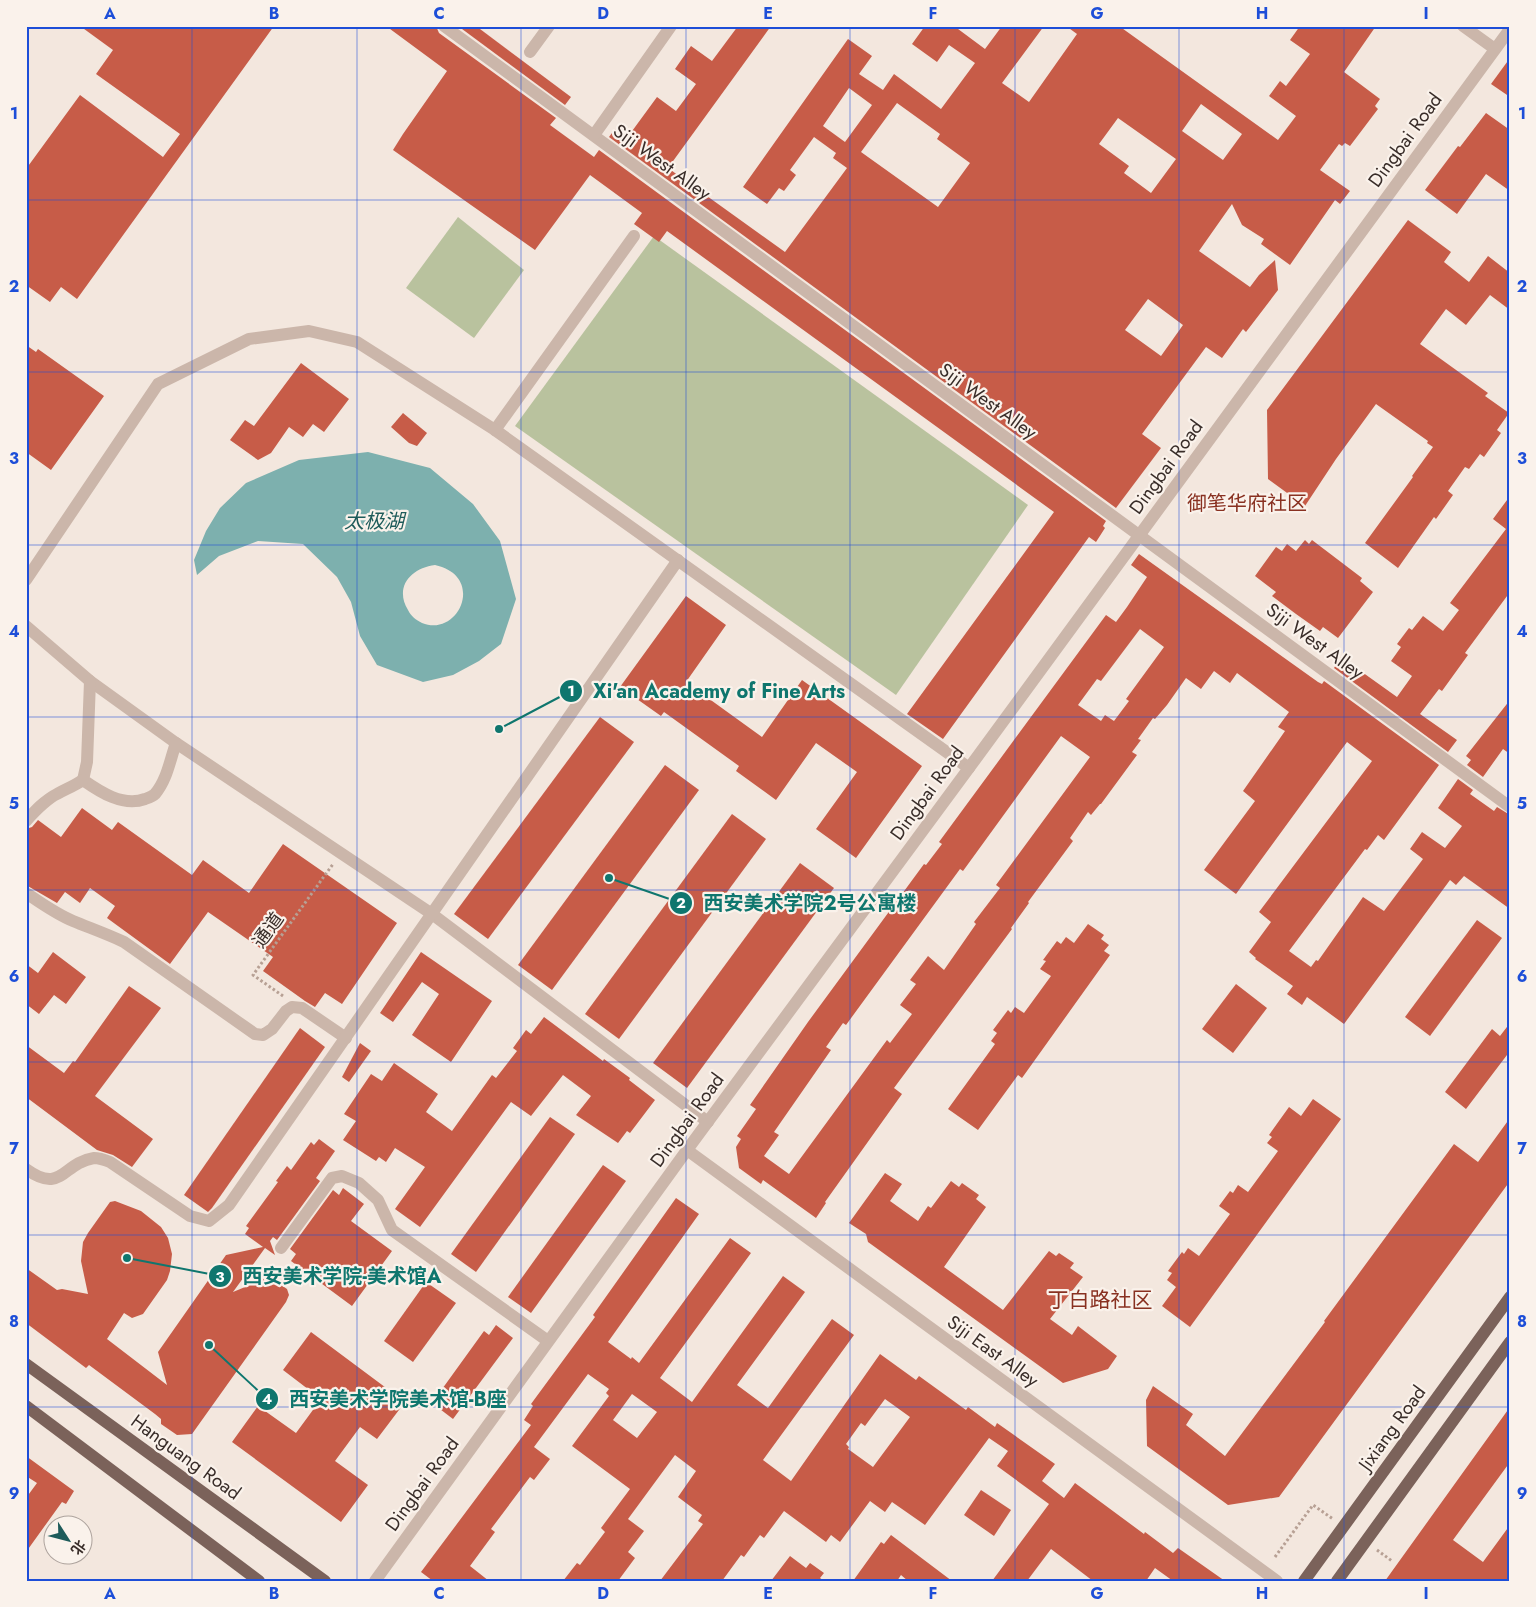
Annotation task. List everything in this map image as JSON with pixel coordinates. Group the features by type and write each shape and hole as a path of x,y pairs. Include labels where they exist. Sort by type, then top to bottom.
{"main road":[{"name":"Jixiang Road","path":"1304,1581 1510,1297"},
{"path":"1337,1581 1505,1358 1510,1342"},
{"name":"Hanguang Road","path":"26,1364 325,1581"},
{"path":"26,1406 259,1581"}],"street":[{"name":"Siji West Alley","path":"444,26 1510,807"},
{"path":"530,52 549,26"},
{"path":"594,135 671,26"},
{"path":"1462,26 1495,49"},
{"name":"Dingbai Road","path":"375,1581 687,1150 970,768 1510,29"},
{"path":"495,430 634,236"},
{"path":"26,580 158,384 249,339 309,331 357,342 495,430 970,768"},
{"path":"26,1169 38,1178 50,1180 60,1176 78,1163 96,1158 110,1162 190,1216 209,1220 229,1205 678,560"},
{"path":"26,626 90,682 176,743 432,914 708,1122"},
{"path":"26,821 45,802 82,780 87,762 90,682"},
{"path":"82,780 100,792 121,800 140,801 154,796 165,776 176,743"},
{"path":"26,893 46,907 72,921 102,931 124,942 255,1034 263,1035 272,1029 286,1011 292,1007 302,1008 346,1038"},
{"name":"Siji East Alley","path":"687,1150 1276,1581"},
{"path":"281,1248 332,1178 342,1176 359,1183 378,1200 392,1230 548,1342"}],"path":[{"name":"通道","path":"302,1008 253,975 341,853"},
{"path":"1275,1557 1313,1505 1319,1509"}],"green space":[{"path":"458,217 524,270 474,338 406,288"},
{"path":"654,236 1028,505 896,695 515,426"}],"water":[{"name":"太极湖","path":"368,452 430,468 473,504 500,541 516,599 501,644 479,661 453,675 423,682 377,665 360,636 351,602 337,577 303,544 258,541 219,556 197,575 194,560 206,531 220,508 246,483 299,460","holes":["435,565 451,571 460,581 463,592 462,604 456,614 447,622 435,625 418,621 408,610 404,602 404,586 407,580 419,570"]}],"building":[{"path":"80,26 274,26 77,299 61,287 50,302 26,285 26,169 80,95 163,157 180,134 96,74 113,50"},
{"path":"386,26 436,26 439,33 556,118 550,125 594,157 599,150 1106,521 1103,526 1105,528 1096,542 1089,537 943,739 907,714 1054,512 667,231 659,242 634,224 642,213 590,175 535,250 393,150 447,71"},
{"path":"458,26 476,26 571,97 565,105"},
{"path":"738,26 771,26 668,168 785,252 847,168 833,158 836,153 814,137 790,170 796,175 784,191 779,188 767,204 743,187 848,39 872,56 859,74 883,90 894,74 941,109 975,63 949,45 937,62 912,44 925,26 954,26 985,49 1002,26 1044,26 1002,83 1029,102 1077,34 1066,26 1119,26 1278,140 1296,116 1269,96 1280,81 1286,86 1310,54 1290,40 1300,26 1376,26 1344,72 1380,99 1375,106 1378,109 1350,146 1345,143 1342,146 1339,144 1320,170 1350,191 1340,204 1335,200 1290,265 1261,244 1264,239 1242,225 1232,204 1199,251 1250,287 1259,275 1275,260 1278,290 1246,332 1243,329 1222,358 1206,347 1142,434 1161,448 1116,508 609,137 615,129 627,138 657,97 676,111 696,84 675,69 691,46 712,61","holes":["849,88 872,105 845,142 823,126","897,103 940,134 937,139 970,163 938,207 861,152","1201,104 1242,134 1223,160 1182,131","1118,118 1176,159 1151,193 1124,173 1129,166 1099,144","1148,299 1183,325 1161,356 1125,330"]},
{"path":"1510,58 1510,97 1491,84"},
{"path":"1486,113 1510,130 1510,191 1486,174 1457,214 1425,190"},
{"path":"1408,220 1451,252 1444,262 1469,282 1488,256 1510,273 1510,310 1490,295 1466,325 1446,309 1420,344 1488,393 1485,396 1509,413 1497,430 1501,433 1484,457 1480,454 1469,469 1465,467 1448,491 1453,495 1436,519 1434,517 1398,568 1365,543 1433,447 1427,443 1428,441 1376,404 1305,506 1268,479 1267,410"},
{"path":"26,345 36,352 38,349 104,396 51,470 26,452"},
{"path":"301,363 349,399 324,432 313,424 303,437 289,427 271,453 258,460 230,440 245,420 254,426"},
{"path":"403,413 427,433 417,446 409,443 391,427"},
{"path":"1510,496 1510,592 1465,653 1468,655 1442,691 1439,689 1420,714 1457,740 1448,752 1334,668 1341,657 1397,697 1412,676 1391,661 1401,647 1397,644 1409,628 1412,630 1423,616 1443,631 1459,610 1450,603 1506,529 1493,519"},
{"path":"1305,540 1309,544 1312,540 1362,578 1360,581 1373,592 1338,638 1323,627 1320,631 1296,614 1272,596 1276,592 1255,576 1276,547 1282,551 1287,544 1296,551"},
{"path":"1139,554 1318,682 1322,684 1324,681 1439,765 1384,840 1378,835 1367,850 1365,849 1289,951 1311,967 1316,960 1318,961 1363,897 1384,911 1423,859 1410,849 1422,832 1445,848 1462,826 1438,808 1458,779 1473,790 1470,794 1494,811 1497,807 1510,815 1510,909 1464,876 1456,885 1450,880 1344,1024 1307,997 1302,1005 1287,994 1293,986 1255,959 1249,952 1271,922 1259,912 1372,761 1347,742 1236,894 1204,870 1255,801 1243,791 1285,731 1278,727 1289,712 1237,673 1230,683 1214,671 1201,689 1186,678 1167,705 1155,719 1153,718 1138,739 1141,740 1132,752 1137,755 1101,804 1091,815 1088,812 1070,838 1073,841 1028,902 1012,929 894,1088 902,1094 825,1202 816,1218 763,1180 761,1184 739,1168 736,1147 741,1139 737,1136 756,1109 750,1105 808,1022 924,864 926,865 942,844 939,842 1106,615 1116,622 1127,607 1147,577 1131,565","holes":["1140,629 1164,647 1126,699 1129,701 1114,721 1105,715 1101,721 1078,705 1097,679 1101,681","1061,736 1090,757 996,885 1000,888 974,922 976,924 944,970 928,956 910,980 916,984 900,1005 912,1014 890,1043 887,1040 789,1174 764,1156 779,1135 774,1132 831,1050 826,1047 843,1023 846,1025 960,869 963,871"]},
{"path":"686,596 726,625 686,682 762,737 802,680 922,766 856,858 816,829 857,772 816,743 776,800 736,771 739,766 664,712 661,716 620,687"},
{"path":"1510,700 1510,754 1503,749 1483,777 1467,765 1471,760 1466,756"},
{"path":"600,717 634,742 488,939 454,914"},
{"path":"665,765 699,790 552,990 518,965"},
{"path":"82,808 112,830 118,822 192,875 203,860 249,893 283,844 397,923 342,1004 325,993 315,1007 305,1001 263,971 273,957 208,912 170,964 107,918 115,906 90,888 80,903 65,892 57,903 26,885 26,829 32,827 38,820 61,837"},
{"path":"732,814 766,839 619,1039 585,1014"},
{"path":"800,863 834,888 687,1088 653,1063"},
{"path":"1477,920 1502,938 1430,1036 1405,1017"},
{"path":"1088,924 1104,935 1101,939 1109,945 1104,951 1110,955 1022,1078 1018,1075 978,1130 948,1109 995,1044 991,1041 997,1033 993,1030 1008,1010 1011,1013 1015,1007 1024,1013 1051,976 1040,969 1046,961 1043,960 1057,941 1061,944 1066,937 1074,943"},
{"path":"53,952 86,977 66,1004 54,995 39,1014 26,1004 26,964 38,973"},
{"path":"421,952 492,1001 451,1062 412,1035 439,994 422,982 393,1022 380,1013"},
{"path":"1236,984 1267,1008 1233,1053 1202,1029"},
{"path":"129,986 161,1008 95,1096 153,1139 132,1167 113,1155 97,1150 26,1097 26,1045 64,1073 73,1061 75,1062"},
{"path":"544,1017 603,1061 604,1059 630,1078 629,1080 655,1100 630,1133 627,1131 618,1143 576,1115 591,1096 563,1075 531,1116 511,1102 420,1227 395,1209 425,1167 395,1148 386,1162 379,1157 376,1161 343,1140 356,1121 344,1114 371,1074 382,1081 394,1063 438,1094 426,1112 452,1131 492,1075 496,1078 517,1051 513,1048 526,1030 531,1034"},
{"path":"1510,1023 1510,1051 1466,1109 1445,1092 1492,1029 1500,1036"},
{"path":"300,1028 325,1047 208,1212 184,1195"},
{"path":"360,1043 371,1051 349,1082 342,1077"},
{"path":"1313,1099 1341,1119 1190,1327 1162,1306 1176,1287 1167,1280 1172,1273 1168,1271 1182,1252 1184,1254 1188,1248 1199,1256 1230,1214 1219,1206 1230,1191 1233,1193 1238,1185 1248,1192 1278,1151 1267,1143 1272,1137 1269,1135 1289,1107 1301,1116"},
{"path":"550,1117 575,1134 476,1272 451,1254"},
{"path":"1510,1118 1510,1181 1279,1497 1228,1505 1147,1446 1146,1400 1153,1386 1193,1414 1186,1425 1225,1456 1454,1144 1478,1162"},
{"path":"319,1139 335,1151 316,1178 320,1181 277,1240 273,1237 270,1241 275,1255 265,1248 233,1292 269,1277 287,1289 289,1295 286,1302 192,1434 177,1435 161,1424 161,1419 155,1414 89,1365 86,1368 26,1323 26,1268 57,1290 62,1289 88,1294 81,1261 83,1242 88,1233 110,1202 115,1201 141,1211 161,1227 168,1238 172,1254 170,1271 167,1280 143,1314 132,1318 124,1313 107,1339 167,1385 158,1352 226,1255 263,1247 245,1234 249,1228 246,1226 278,1182 276,1181 287,1166 291,1170 311,1142 314,1145"},
{"path":"603,1165 626,1181 531,1313 508,1297"},
{"path":"885,1173 902,1184 890,1201 918,1221 928,1206 931,1208 951,1181 959,1187 962,1183 979,1195 976,1199 986,1207 944,1267 1003,1310 1049,1251 1056,1256 1059,1253 1074,1263 1070,1268 1083,1277 1050,1319 1072,1335 1078,1326 1117,1356 1108,1369 1063,1383 868,1242 866,1234 849,1223"},
{"path":"343,1188 364,1204 351,1221 392,1251 352,1306 291,1261 296,1254 290,1249 333,1190 339,1195"},
{"path":"676,1198 699,1214 608,1342 639,1363 730,1238 751,1253 660,1378 692,1402 783,1276 805,1292 737,1385 768,1408 832,1319 854,1335 763,1460 791,1481 880,1354 916,1380 919,1376 966,1410 968,1407 995,1427 997,1423 1055,1464 1042,1481 1064,1498 1075,1483 1173,1553 1178,1548 1225,1581 1173,1581 1155,1568 1146,1581 1093,1581 1051,1549 1027,1581 992,1581 1049,1504 997,1466 1008,1451 989,1438 925,1525 892,1502 885,1512 870,1501 840,1542 831,1535 826,1542 784,1511 764,1538 760,1535 744,1557 741,1555 722,1581 660,1581 703,1524 698,1521 702,1515 678,1497 696,1471 675,1455 628,1519 644,1531 628,1552 635,1558 618,1581 563,1581 577,1563 580,1565 605,1532 601,1528 630,1489 572,1446 609,1396 606,1393 609,1389 588,1374 534,1447 550,1459 534,1480 530,1477 491,1529 495,1532 470,1566 489,1581 433,1581 421,1572 531,1425 524,1420 533,1406 531,1404 595,1317 593,1315","holes":["632,1394 657,1412 637,1438 613,1420","885,1399 910,1417 873,1467 848,1449 849,1447 846,1444 861,1423 865,1426"]},
{"path":"426,1282 456,1303 413,1362 384,1341"},
{"path":"496,1325 513,1338 453,1419 432,1403 484,1331 489,1335"},
{"path":"311,1332 405,1402 377,1439 360,1427 335,1461 368,1485 341,1522 232,1442 258,1406 296,1433 321,1399 283,1370"},
{"path":"1510,1407 1510,1462 1453,1540 1483,1562 1510,1525 1510,1581 1385,1581"},
{"path":"26,1456 74,1491 66,1504 62,1502 53,1514 42,1514 42,1530 26,1552 26,1498 37,1483 26,1476"},
{"path":"981,1490 1011,1510 994,1536 964,1515"},
{"path":"891,1535 952,1581 908,1581 901,1575 897,1581 853,1581 881,1542 884,1544"},
{"path":"790,1556 806,1568 810,1563 824,1573 820,1578 824,1581 771,1581"}],"place":[{"name":"Xi'an Academy of Fine Arts","path":"499,729"},
{"name":"西安美术学院2号公寓楼","path":"609,878"},
{"name":"西安美术学院-美术馆A","path":"127,1258"},
{"name":"西安美术学院美术馆-B座","path":"209,1345"}],"district":[{"name":"御笔华府社区","path":"1247,503"},
{"name":"丁白路社区","path":"1100,1300"}]}
